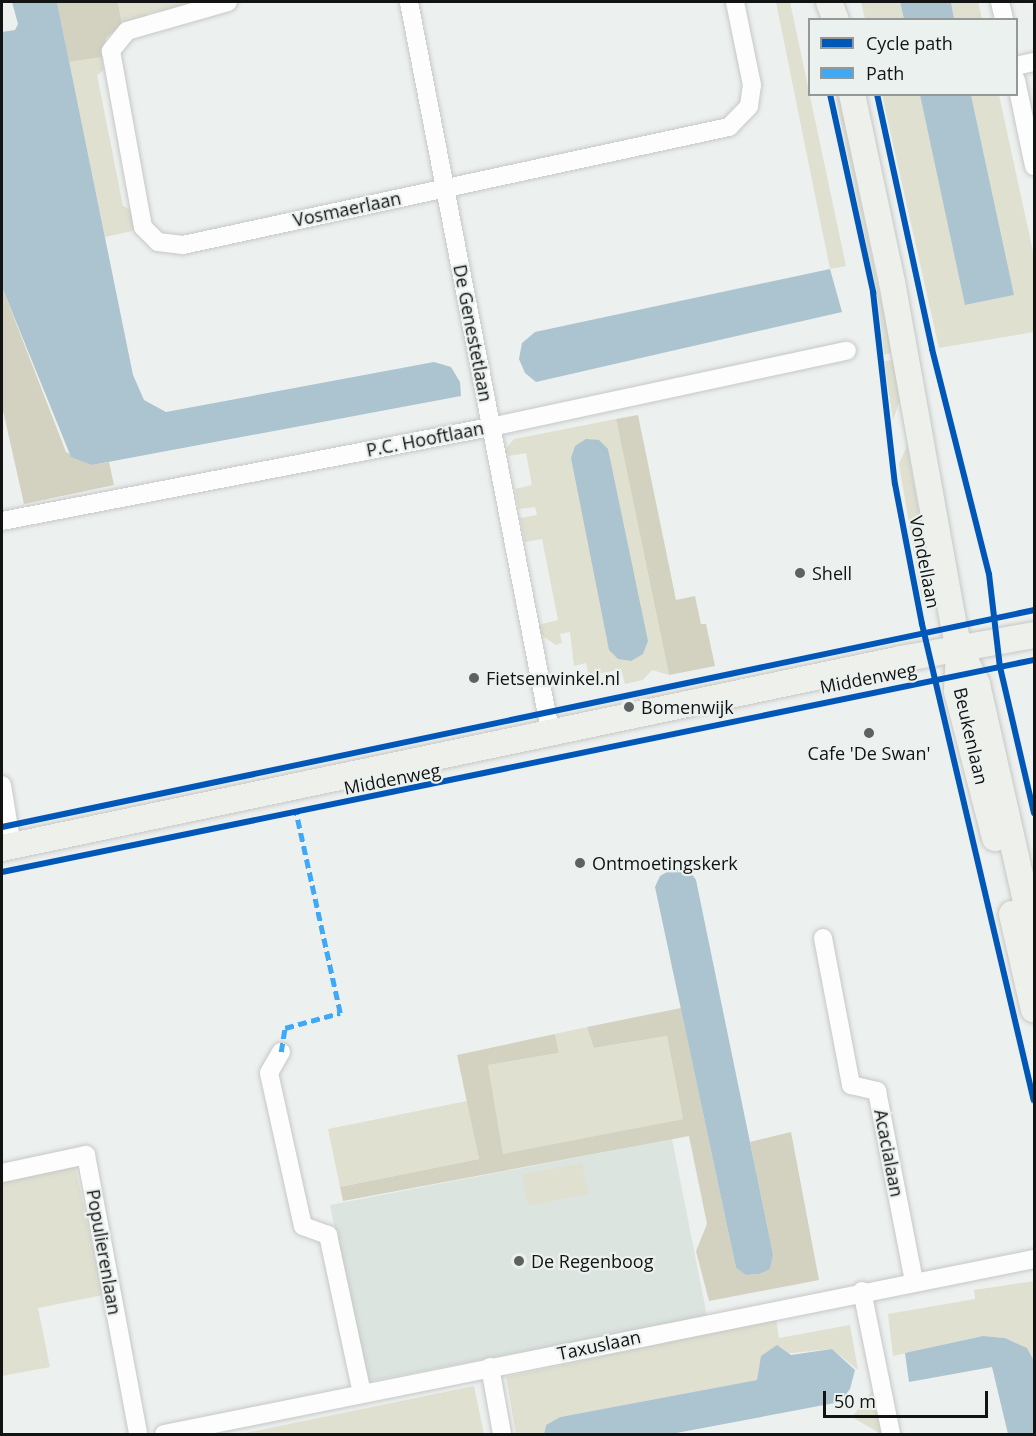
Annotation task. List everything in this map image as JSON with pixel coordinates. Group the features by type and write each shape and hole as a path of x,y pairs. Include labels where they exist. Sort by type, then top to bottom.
{"street":[{"name":"Vosmaerlaan","path":"228,2 128,31 111,51 142,227 158,242 183,245 729,127 749,106 752,85 735,2"},
{"name":"De Genestetlaan","path":"409,2 551,735"},
{"path":"1000,2 1004,18"},
{"path":"1018,66 1035,62"},
{"path":"1018,85 1035,166"},
{"name":"Vondellaan","path":"852,96 892,282 959,648"},
{"name":"P.C. Hooftlaan","path":"2,521 491,427 847,351"},
{"name":"Middenweg","path":"7,847 959,648 1035,635"},
{"name":"Beukenlaan","path":"959,648 977,684 1035,937"},
{"name":"Beukenlaan","path":"959,648 957,691 1035,1011"},
{"path":"2,785 7,847"},
{"name":"Acacialaan","path":"823,938 851,1085 877,1091 914,1281"},
{"path":"281,1052 269,1073 303,1226 328,1235 362,1393"},
{"name":"Populierenlaan","path":"2,1173 86,1155 138,1434"},
{"name":"Taxuslaan","path":"164,1434 861,1291 1035,1258"},
{"path":"861,1291 891,1434"},
{"path":"490,1367 502,1434"}],"shaded area":[{"path":"118,2 213,2 147,13 148,19 122,25"},
{"path":"776,2 790,2 808,96 810,96 846,266 830,269"},
{"path":"861,2 900,2 904,18 865,18"},
{"path":"951,2 978,2 982,18 954,18"},
{"path":"102,57 104,70 97,75 123,206 133,211 137,230 105,237 69,62"},
{"path":"835,96 839,96 892,353 884,355 878,302"},
{"path":"882,96 920,96 966,305 1013,295 971,96 999,96 1034,256 1034,332 939,348"},
{"path":"895,360 901,397 893,420 884,361"},
{"path":"616,419 669,675 652,670 643,680 625,684 621,669 589,676 586,663 574,666 570,632 560,634 562,643 556,645 540,634 538,625 558,620 542,539 525,542 520,518 537,515 535,507 519,509 515,489 532,485 526,453 509,456 504,451 514,439"},
{"path":"907,446 934,597 922,599 899,464"},
{"path":"587,1027 595,1048 667,1036 683,1119 503,1155 488,1065 559,1053 555,1034"},
{"path":"467,1101 479,1159 340,1187 328,1129"},
{"name":"De Regenboog","path":"672,1139 707,1316 365,1382 330,1205"},
{"path":"582,1163 589,1194 528,1206 522,1174"},
{"path":"75,1166 103,1295 38,1308 50,1367 2,1376 2,1180"},
{"path":"1034,1281 1034,1361 1027,1348 1005,1338 983,1336 893,1356 888,1314 975,1299 974,1290"},
{"path":"776,1319 779,1338 850,1325 858,1370 832,1349 762,1356 757,1380 560,1417 546,1425 544,1434 516,1434 506,1377"},
{"path":"474,1386 484,1434 240,1434 343,1413"},
{"path":"872,1391 881,1434 852,1417"}],"green space":[{"path":"57,2 118,2 122,25 106,38 102,57 69,62"},
{"path":"2,287 66,452 92,465 109,462 114,485 24,504 2,406"},
{"path":"638,415 676,600 695,596 701,624 706,624 715,666 669,675 616,419"},
{"path":"681,1008 736,1268 746,1275 759,1274 773,1254 750,1142 791,1132 819,1280 709,1301 696,1251 707,1224 689,1136 343,1201 340,1187 479,1159 457,1055 555,1034 559,1053 488,1065 503,1154 683,1119 667,1036 594,1048 587,1027"}],"water":[{"path":"12,2 57,2 133,375 144,400 166,412 434,362 451,367 460,382 461,396 92,465 71,457 2,287 2,32 15,30 18,24"},
{"path":"900,2 951,2 954,18 904,18"},
{"path":"920,96 971,96 1014,295 965,305"},
{"path":"830,269 842,312 536,382 525,373 519,359 522,343 535,332"},
{"path":"586,439 599,440 608,449 648,641 643,654 631,661 618,659 609,650 571,458 575,446"},
{"path":"672,869 688,869 696,880 773,1254 770,1269 759,1274 746,1275 736,1268 655,887 660,876"},
{"path":"983,1336 1005,1338 1027,1348 1034,1361 1034,1434 1008,1434 992,1367 909,1382 905,1353"},
{"path":"777,1345 791,1355 832,1349 855,1370 850,1389 840,1402 671,1434 544,1434 546,1425 560,1417 757,1380 761,1356"}],"marked path":[{"path":"281,1052 285,1028 340,1013 296,813"}],"cycle path":[{"path":"830,96 873,292 895,484 922,624 1034,1100"},
{"path":"877,96 932,349 989,574 1000,667 1034,813"},
{"path":"2,827 1034,610"},
{"path":"2,872 1034,660"}],"place":[{"name":"Shell","path":"800,573"},
{"name":"Fietsenwinkel.nl","path":"474,678"},
{"name":"Bomenwijk","path":"629,707"},
{"name":"Cafe 'De Swan'","path":"869,733"},
{"name":"Ontmoetingskerk","path":"580,863"},
{"name":"De Regenboog","path":"519,1261"}]}
